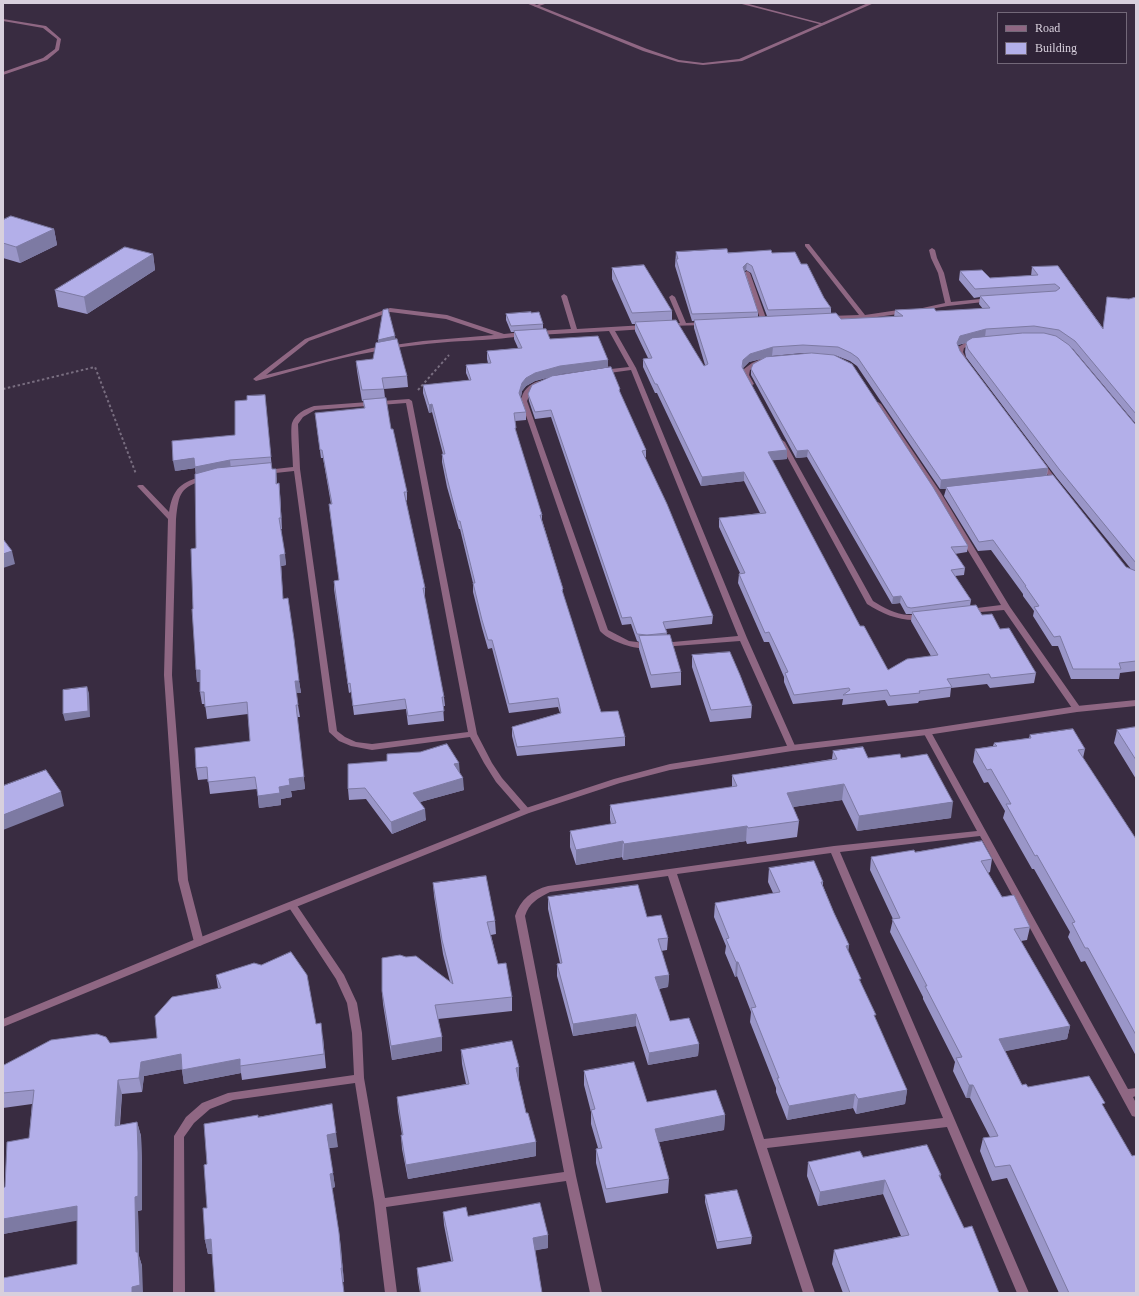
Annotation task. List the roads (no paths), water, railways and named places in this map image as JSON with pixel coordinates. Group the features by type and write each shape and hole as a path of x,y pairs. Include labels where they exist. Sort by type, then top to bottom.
{"street":[{"path":"528,3 645,50 678,61 703,64 740,60 872,3"},
{"path":"536,6 546,3"},
{"path":"740,3 823,24"},
{"path":"3,20 44,27 59,39 57,50 45,59 3,74"},
{"path":"807,245 864,317"},
{"path":"932,250 941,273 948,304"},
{"path":"747,273 764,321"},
{"path":"564,296 574,330"},
{"path":"672,297 684,325"},
{"path":"825,318 864,317 927,309 948,304 1000,300"},
{"path":"505,336 447,317 390,310 308,340 256,379 348,355 390,347 460,338 505,336 574,330 655,326"},
{"path":"756,321 772,321"},
{"path":"662,326 716,323"},
{"path":"610,328 633,368 742,638 792,748"},
{"path":"967,364 962,358 960,352 961,347 969,343 984,342"},
{"path":"754,389 746,375 747,368 765,360 773,359"},
{"path":"594,374 633,368"},
{"path":"547,381 530,388 525,395 524,401 604,631 623,642 647,646 742,638"},
{"path":"872,394 940,492 1006,607 1077,710"},
{"path":"473,734 372,747 354,744 342,739 333,732 297,469 295,424 304,412 314,408 409,401 473,734 488,763 499,780 526,811"},
{"path":"780,437 870,602 881,610 893,615 910,618 932,616"},
{"path":"1036,456 1050,481 1064,493"},
{"path":"259,472 297,469"},
{"path":"200,942 183,880 168,675 172,519 175,496 180,488 190,482 214,476"},
{"path":"141,486 172,519"},
{"path":"962,612 1006,607"},
{"path":"3,1023 526,811 617,781 670,767 792,748 927,732 1136,703"},
{"path":"927,732 1131,1093 1136,1113"},
{"path":"596,1293 570,1176 520,916 522,906 532,896 548,889 834,849 983,833"},
{"path":"834,849 1023,1293"},
{"path":"671,871 810,1293"},
{"path":"293,906 340,978 352,1003 357,1033 359,1078 380,1203 391,1293"},
{"path":"179,1293 179,1136 190,1120 206,1106 232,1096 359,1078"},
{"path":"760,1144 950,1122"},
{"path":"380,1203 570,1176"}]}
